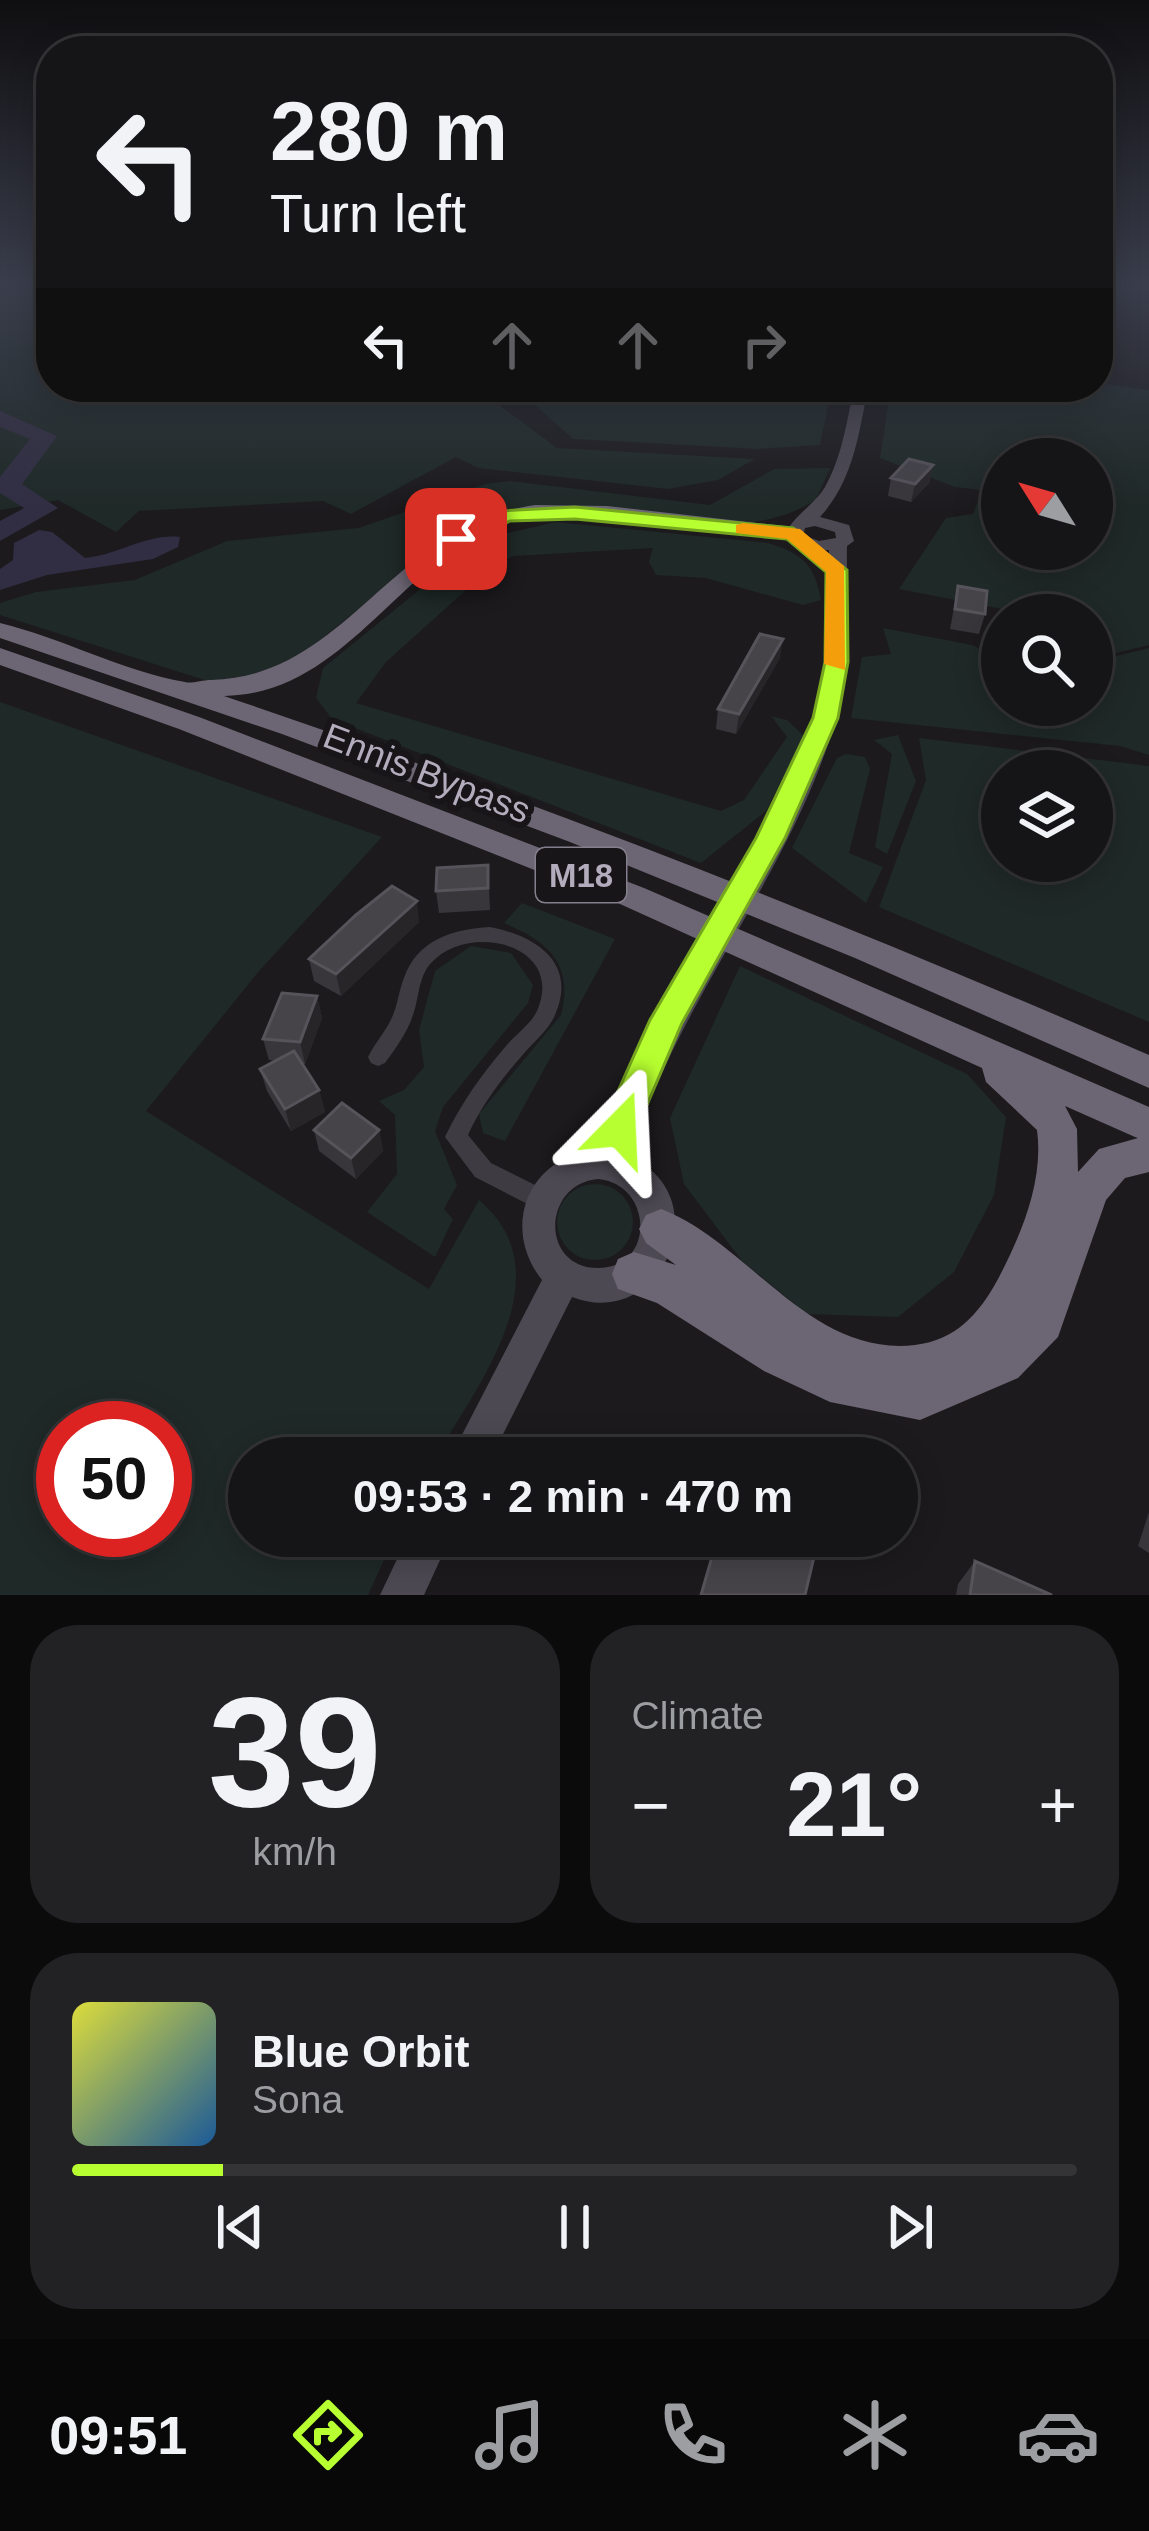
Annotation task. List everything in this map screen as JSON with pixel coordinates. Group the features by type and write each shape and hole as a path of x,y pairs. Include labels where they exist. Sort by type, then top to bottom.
{"highway":[{"path":"133,673 227,691 295,670 456,539 507,515 575,513 802,533"},
{"name":"Ennis Bypass","path":"0,630 448,785 972,992 1149,1072"},
{"name":"Ennis Bypass","path":"0,656 502,844 1149,1125"},
{"path":"295,670 282,696 294,719 448,785"},
{"path":"661,1229 713,1262 801,1338 880,1367 928,1368 982,1340 1022,1277 1051,1199 1059,1133 1044,1108 1011,1079 930,1027"},
{"path":"634,1274 668,1283 781,1354 847,1384 920,1396 1001,1361 1042,1321 1089,1190 1113,1162 1138,1152 1149,1154"}],"main road":[{"path":"802,533 828,503 846,458 858,402"},
{"path":"610,1166 630,1096 667,1020 771,838 826,718 837,662 837,535 828,503"},
{"path":"802,533 837,535"},
{"path":"802,533 837,570"},
{"path":"610,1166 632,1174 651,1192 661,1229 650,1259 634,1274 613,1283 591,1284 564,1275 543,1255 535,1231 539,1199 565,1173 610,1166"},
{"path":"481,1437 564,1275"},
{"path":"402,1595 420,1557"}],"street":[{"path":"378,1058 401,1020 423,958 440,946 482,932 504,933 536,953 551,977 547,1012 470,1103 456,1137 482,1170 539,1199"}],"shaded area":[{"path":"0,361 36,361 36,402 495,402 557,448 755,459 718,480 668,489 478,468 456,457 351,514 323,501 139,511 116,532 58,500 0,510"},
{"path":"1113,385 1149,390 1149,645 1113,654 1113,594 981,594 981,605 899,589 946,518 973,514 981,493 981,570 1113,570 1113,438 981,438 981,490 955,487 880,458 889,402 1113,402"},
{"path":"532,402 829,402 820,445 759,449 573,439"},
{"path":"830,468 816,500 775,518 731,525 686,524 545,512 499,516 455,530 286,668 211,682 0,615 0,603 36,592 135,580 227,541 359,528 485,484 510,481 710,505 774,469"},
{"path":"556,522 768,543 805,562 821,600 803,605 706,578 656,575 649,562 653,548 513,556 467,581 465,591 386,662 356,703 721,811 744,800 787,737 771,716 787,720 804,736 766,811 701,863 332,719 316,698 323,668 482,539"},
{"path":"39,530 52,532 85,558 156,538 180,537 178,547 153,559 47,575 0,590 0,569 13,560 14,543"},
{"path":"883,628 981,649 981,726 1113,726 1113,657 1149,648 1149,755 1120,746 851,718 862,657 891,654"},
{"path":"0,702 382,837 259,971 146,1111 429,1289 479,1200 504,1229 515,1261 515,1294 506,1329 448,1437 228,1437 228,1557 385,1557 368,1595 0,1595"},
{"path":"898,735 916,781 887,854 875,847 892,754 874,740"},
{"path":"919,738 1018,750 981,750 981,882 1113,882 1113,762 1149,766 1149,1022 879,907 926,780"},
{"path":"846,754 865,757 870,769 849,853 883,867 866,903 792,848 837,758"},
{"path":"522,903 615,939 505,1141 483,1133 479,1114 561,1015 564,997 564,981 554,957 533,938 504,923"},
{"path":"471,946 511,953 533,985 528,1003 443,1107 435,1131 457,1185 444,1209 453,1219 435,1257 367,1212 397,1174 395,1115 379,1101 404,1090 424,1067 419,1030 435,971"},
{"path":"740,966 967,1074 1006,1117 994,1195 954,1272 898,1317 807,1314 742,1261 684,1184 670,1118"},
{"path":"595,1184 622,1195 633,1222 622,1249 595,1260 568,1249 557,1222 568,1195"}],"building":[{"path":"909,459 933,465 915,484 891,478"},
{"path":"958,586 987,591 981,594 981,613 955,609"},
{"path":"760,634 783,639 739,714 718,709"},
{"path":"488,865 488,888 436,891 437,868"},
{"path":"392,886 417,901 336,974 309,959 356,915"},
{"path":"282,993 317,996 300,1042 263,1039"},
{"path":"294,1051 319,1090 285,1109 260,1069"},
{"path":"342,1103 379,1130 351,1158 314,1130"},
{"path":"712,1557 814,1557 805,1595 701,1595"},
{"path":"975,1561 1052,1595 970,1595"}],"waterway":[{"path":"0,418 45,436 7,486 44,508 0,532"}],"slow traffic":[{"path":"743,529 793,534 837,570 836,664"}],"route":[{"path":"456,539 507,515 575,513 793,534 837,570 837,662 826,718 771,838 667,1020 630,1096 620,1129"}]}
